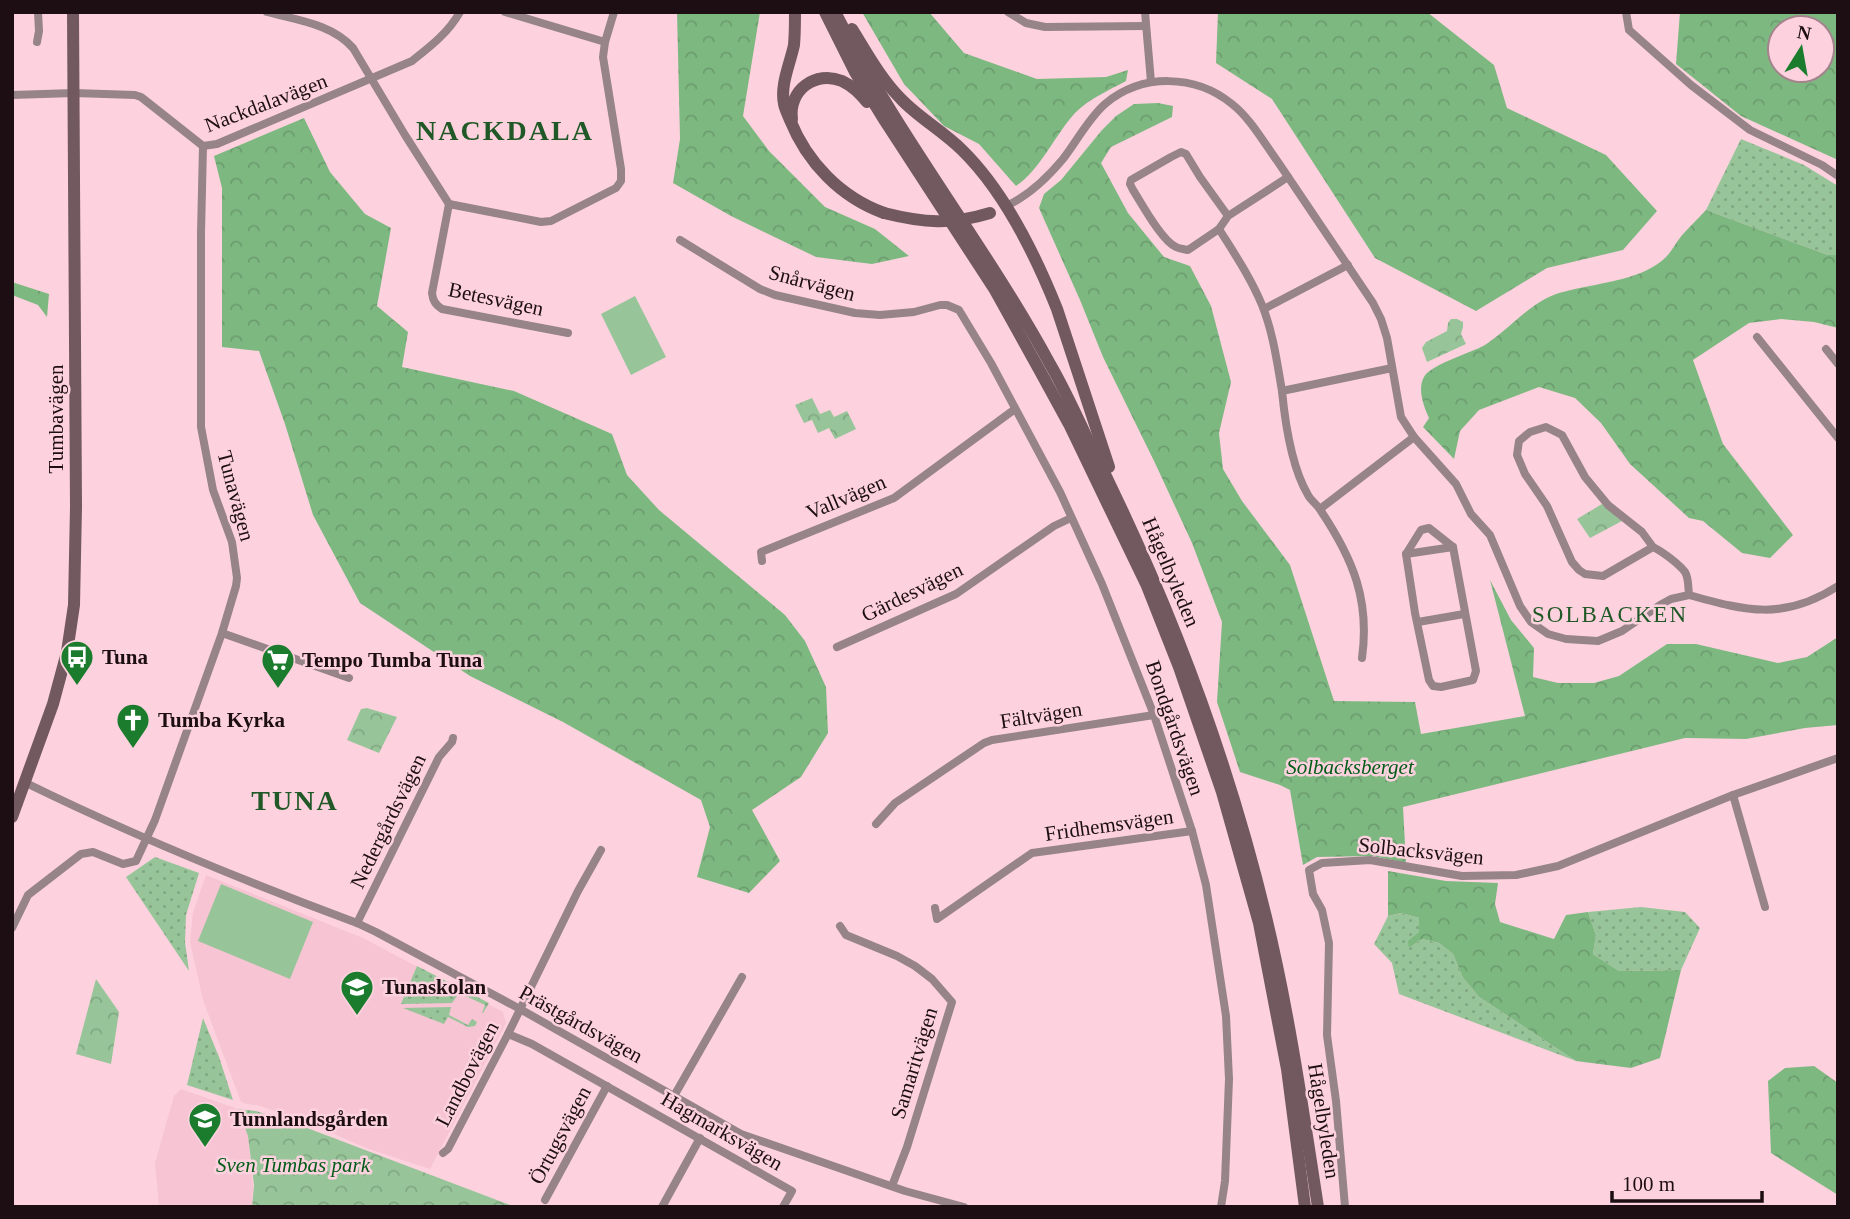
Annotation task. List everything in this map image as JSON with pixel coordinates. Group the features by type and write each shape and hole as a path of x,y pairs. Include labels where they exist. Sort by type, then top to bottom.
{"main road":[{"name":"Tumbavägen","path":"12,817 53,704 68,645 74,605 76,507 73,12"},
{"path":"795,12 794,44 785,83 784,104 797,139 832,182 862,203 884,213 914,220 960,221 1006,206"},
{"name":"Hågelbyleden","path":"825,12 855,72 995,290 1069,424 1147,586 1179,667 1222,793 1259,923 1287,1069 1305,1207"},
{"name":"Hågelbyleden","path":"835,12 871,79 983,253 1050,364 1121,503 1155,581 1187,662 1231,791 1267,920 1296,1066 1318,1207"},
{"path":"843,12 884,81 919,116 962,150 1006,206 1047,284 1057,309 1121,503"},
{"path":"793,126 792,107 798,92 813,80 834,78 845,82 860,94 904,149"}],"street":[{"path":"37,42 38,12"},
{"path":"267,12 330,29 354,48 371,80 449,204 529,220 551,221 618,186 621,181 603,57 614,12"},
{"name":"Nackdalavägen","path":"12,95 135,95 203,146 217,144 412,61 440,39 460,12"},
{"path":"505,12 605,42"},
{"path":"1008,12 1026,23 1045,27 1145,26"},
{"path":"1145,12 1151,82"},
{"path":"1626,12 1629,30 1709,99 1750,130 1822,165 1838,176"},
{"path":"1006,206 1048,176 1104,105 1119,94 1151,82 1167,80 1206,88 1243,114 1348,265 1381,319 1401,417 1414,437 1456,484 1471,514 1490,535 1520,606 1531,622 1548,634 1566,639 1598,641 1622,631 1671,599 1689,595 1734,607 1774,611 1807,602 1838,586"},
{"name":"Tunavägen","path":"147,839 222,633 237,578 232,542 213,489 201,427 203,146"},
{"path":"1228,216 1186,154 1181,152 1131,180 1133,190 1173,246 1188,250 1219,229 1228,216 1288,177"},
{"name":"Betesvägen","path":"449,204 432,293 436,305 442,309 568,332"},
{"path":"1219,229 1264,309 1296,467 1307,494 1320,509 1349,558 1359,587 1365,634 1362,658"},
{"name":"Snårvägen","path":"680,240 760,289 775,295 868,314 904,314 947,305"},
{"path":"1264,309 1348,265"},
{"name":"Bondgårdsvägen","path":"947,305 959,310 991,363 1080,532 1154,715 1192,831 1206,886 1226,1016 1229,1079 1224,1181 1220,1207"},
{"path":"1757,337 1838,438"},
{"path":"1826,349 1838,364"},
{"path":"1282,391 1392,368"},
{"name":"Vallvägen","path":"762,561 761,552 894,498 1015,409"},
{"path":"1653,547 1603,576 1585,574 1579,570 1572,562 1547,506 1525,474 1517,455 1518,441 1530,432 1546,427 1562,435 1585,477 1608,505 1686,573 1689,595"},
{"path":"1320,509 1414,437"},
{"name":"Gärdesvägen","path":"837,647 956,594 1054,526 1071,518"},
{"path":"1429,528 1453,547 1476,671 1473,680 1441,687 1433,686 1429,680 1406,554 1421,530 1429,528"},
{"path":"1406,554 1453,547"},
{"path":"1418,622 1464,614"},
{"path":"222,633 349,678"},
{"name":"Fältvägen","path":"876,824 895,803 984,743 1154,715"},
{"name":"Nedergårdsvägen","path":"357,923 439,757 453,738"},
{"name":"Solbacksvägen","path":"1345,1207 1327,1035 1329,943 1322,910 1313,894 1309,870 1322,863 1370,860 1462,876 1516,875 1558,866 1732,795 1838,758"},
{"name":"Prästgårdsvägen","path":"24,782 147,839 357,923 520,1009 741,1134 918,1195 964,1207"},
{"path":"1732,795 1765,907"},
{"name":"Fridhemsvägen","path":"935,908 937,919 1032,853 1192,831"},
{"path":"12,928 28,895 76,857 93,852 123,864 133,863 139,858 147,839"},
{"name":"Landbovägen","path":"443,1153 449,1149 601,850"},
{"name":"Samaritvägen","path":"840,926 846,935 915,966 932,979 952,1002 907,1147 892,1186"},
{"path":"674,1096 742,977"},
{"name":"Hagmarksvägen","path":"508,1034 532,1044 792,1191 783,1207"},
{"name":"Örtugsvägen","path":"545,1200 607,1086"},
{"path":"662,1207 700,1138"}],"shaded area":[{"name":"Tunaskolan","path":"206,875 363,938 503,1012 506,1023 430,1169 366,1148 307,1122 241,1102 203,1000 190,942 193,912"},
{"path":"181,1089 238,1109 248,1136 253,1186 252,1207 159,1207 155,1163 174,1096"}],"green space":[{"path":"677,12 760,12 743,116 769,151 825,207 875,229 909,256 872,264 816,257 731,216 673,183 680,139"},
{"path":"862,12 929,12 964,53 1037,79 1106,77 1128,70 1126,81 1093,99 1075,113 1033,171 1016,186 979,144 944,126 904,84"},
{"path":"1218,12 1427,12 1494,65 1507,108 1606,155 1657,211 1623,250 1547,268 1476,311 1375,258 1272,99 1216,63"},
{"path":"1680,12 1838,12 1838,160 1741,116 1676,64"},
{"name":"Solbacksberget","path":"1158,103 1173,106 1172,117 1111,147 1101,163 1128,213 1164,257 1190,266 1211,306 1231,382 1219,433 1223,469 1242,501 1290,565 1334,701 1415,702 1421,734 1525,716 1490,580 1511,620 1534,648 1533,677 1558,683 1594,683 1619,676 1667,644 1696,644 1778,663 1807,657 1838,637 1838,725 1746,739 1685,738 1403,807 1406,863 1373,856 1317,857 1303,865 1290,790 1240,772 1217,702 1222,622 1192,543 1103,357 1039,208 1044,194 1061,180 1116,116 1134,104"},
{"path":"304,118 330,172 365,214 391,228 377,306 408,332 402,367 514,391 612,434 627,475 659,510 785,615 805,641 826,687 828,733 801,777 752,810 780,861 749,893 697,877 710,827 701,800 563,722 470,676 360,603 313,515 259,351 222,347 222,188 214,156"},
{"path":"1741,139 1804,165 1838,186 1838,255 1828,255 1706,210"},
{"path":"1706,210 1828,255 1838,255 1838,328 1814,322 1781,319 1749,323 1693,360 1723,444 1793,535 1770,558 1742,553 1703,521 1689,518 1630,464 1601,423 1575,398 1539,387 1479,410 1460,431 1454,459 1423,427 1429,418 1421,387 1428,372 1485,345 1529,309 1549,297 1646,271 1666,257"},
{"path":"12,282 49,294 47,317 38,305 12,295"},
{"path":"635,296 666,357 631,375 601,314"},
{"path":"1451,319 1463,322 1461,334 1466,344 1427,362 1422,348 1426,342 1447,331"},
{"path":"812,398 820,414 830,410 834,417 847,411 856,429 835,439 829,428 818,433 812,420 804,423 795,405"},
{"path":"1602,504 1622,521 1590,538 1577,519"},
{"path":"367,708 397,717 379,753 347,740 361,709"},
{"path":"155,857 199,873 186,915 185,942 189,971 126,877"},
{"path":"1388,871 1446,881 1498,883 1495,904 1500,922 1554,939 1566,915 1588,912 1596,935 1593,954 1619,971 1681,970 1660,1058 1631,1068 1576,1061 1479,997 1463,978 1453,954 1439,943 1422,939 1409,948 1408,941 1419,932 1419,918 1401,913 1388,916"},
{"path":"221,884 313,922 290,979 198,941"},
{"path":"1641,907 1685,912 1700,928 1681,970 1619,971 1593,954 1596,935 1588,912"},
{"path":"1401,913 1419,918 1419,932 1409,948 1422,939 1439,943 1453,954 1463,978 1479,997 1576,1061 1399,994 1392,963 1374,944 1388,916"},
{"path":"417,966 489,1003 483,1013 485,1005 459,993 452,1003 401,1004"},
{"path":"96,979 119,1012 111,1064 76,1054"},
{"path":"451,1007 449,1015 468,1025 472,1019 477,1022 475,1026 468,1027 448,1017 444,1024 403,1008"},
{"path":"203,1018 219,1057 233,1100 187,1085"},
{"path":"1814,1066 1838,1083 1838,1195 1771,1153 1768,1081 1785,1068"},
{"name":"Sven Tumbas park","path":"238,1109 256,1111 302,1126 515,1207 252,1207 254,1185 248,1136"}],"place":[{"name":"Tuna","path":"77,687"},
{"name":"Tempo Tumba Tuna","path":"278,690"},
{"name":"Tumba Kyrka","path":"133,750"},
{"name":"Tunaskolan","path":"357,1017"},
{"name":"Tunnlandsgården","path":"205,1149"}],"district":[{"name":"NACKDALA","path":"505,130"},
{"name":"SOLBACKEN","path":"1610,614"},
{"name":"TUNA","path":"295,800"}]}
